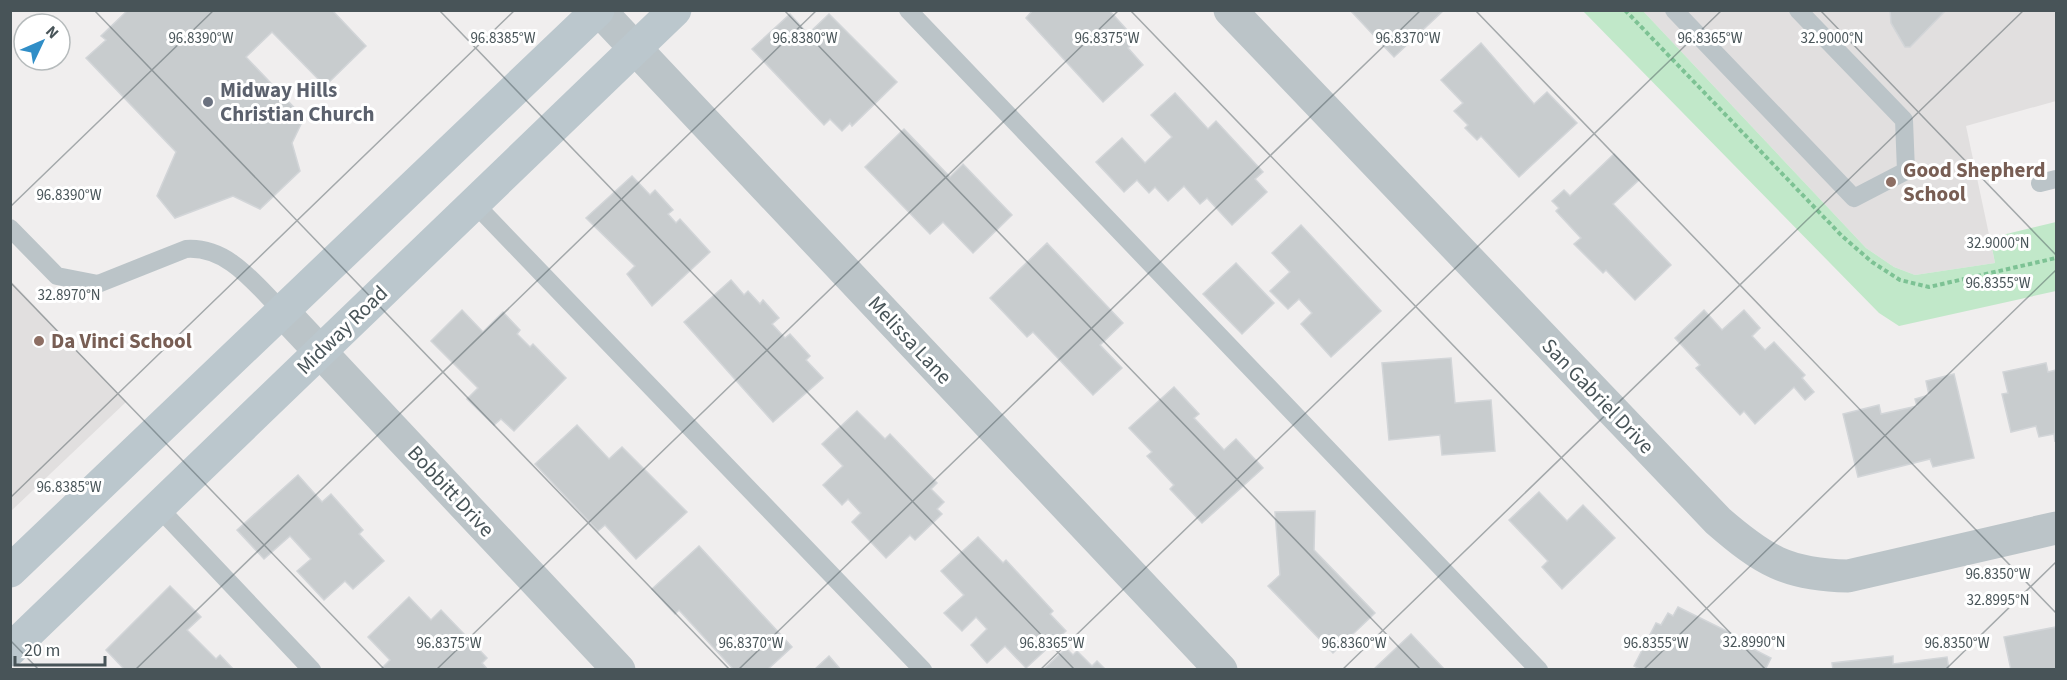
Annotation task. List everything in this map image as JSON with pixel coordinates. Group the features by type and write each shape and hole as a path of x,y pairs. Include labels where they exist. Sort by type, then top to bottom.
{"main road":[{"path":"10,572 599,10"},
{"name":"Midway Road","path":"10,650 675,10"}],"street":[{"name":"Melissa Lane","path":"599,10 1221,669"},
{"name":"San Gabriel Drive","path":"1230,10 1709,512 1749,548 1784,568 1816,575 1848,576 2056,528"},
{"name":"Bobbitt Drive","path":"283,312 618,669"}],"lane":[{"path":"908,10 1539,669"},
{"path":"1674,10 1854,198 1906,171 1904,120 1798,10"},
{"path":"474,203 923,669"},
{"path":"10,228 57,276 98,284 186,249 201,248 218,253 238,267 283,312"},
{"path":"158,507 312,669"}],"shaded area":[{"name":"Good Shepherd School","path":"1643,11 2056,11 2056,101 1966,126 1995,263 1915,275 1894,267 1866,248"},
{"name":"Da Vinci School","path":"11,281 126,402 11,511"}],"green space":[{"path":"1583,11 1643,11 1866,248 1894,267 1915,275 1995,263 1990,238 2056,222 2056,291 1899,326 1879,313"}],"building":[{"name":"Midway Hills Christian Church","path":"128,10 332,10 366,46 325,86 272,32 246,57 304,118 292,143 300,171 260,209 233,196 175,218 157,196 176,152 86,58 106,40 101,36"},
{"path":"1033,10 1109,10 1136,40 1128,48 1143,65 1103,102 1026,18"},
{"path":"1350,10 1444,10 1394,57"},
{"path":"1890,10 1946,10 1910,47 1905,47 1891,23"},
{"path":"790,14 808,34 829,14 897,82 852,126 850,123 842,131 830,119 824,125 752,49"},
{"path":"1481,43 1534,104 1547,92 1577,123 1519,177 1481,136 1477,140 1465,128 1468,125 1454,111 1463,103 1441,80"},
{"path":"1175,93 1208,129 1216,121 1263,172 1255,179 1267,192 1232,225 1207,198 1200,204 1184,186 1168,201 1155,187 1149,193 1137,180 1124,192 1096,162 1122,138 1145,163 1172,137 1151,115"},
{"path":"904,129 950,177 963,164 1012,215 973,253 943,222 930,234 865,167"},
{"path":"1614,154 1639,180 1613,204 1671,265 1635,300 1606,270 1603,273 1574,244 1581,238 1556,211 1559,208 1552,201 1564,190 1570,196"},
{"path":"632,176 650,195 655,190 673,210 668,214 676,223 680,219 710,252 652,306 627,274 635,266 586,218"},
{"path":"1301,225 1381,311 1331,357 1301,324 1312,313 1299,299 1288,309 1270,291 1290,272 1272,253"},
{"path":"1047,243 1123,323 1100,345 1122,368 1093,395 1033,332 1027,337 990,298"},
{"path":"1236,263 1274,303 1242,334 1203,294"},
{"path":"731,280 744,295 748,291 760,304 763,300 779,318 772,324 785,338 790,334 810,356 806,360 823,378 773,422 684,322"},
{"path":"462,310 483,332 503,312 520,330 517,334 530,347 533,344 566,378 514,431 501,419 494,425 467,399 478,388 431,341"},
{"path":"1704,310 1722,330 1744,310 1760,328 1752,336 1765,350 1774,342 1805,375 1802,378 1814,392 1805,400 1794,387 1755,424 1744,411 1740,415 1696,368 1700,365 1675,338"},
{"path":"1451,358 1455,403 1491,400 1495,451 1442,455 1440,435 1389,440 1382,363"},
{"path":"2046,363 2048,372 2056,370 2055,442 2054,434 2039,437 2036,426 2011,432 2002,394 2008,393 2003,372"},
{"path":"1954,374 1974,458 1933,467 1930,459 1858,477 1843,414 1879,405 1881,414 1917,406 1915,399 1929,395 1926,381"},
{"path":"1174,387 1199,414 1194,418 1224,450 1236,439 1263,468 1202,523 1170,489 1174,485 1147,456 1152,452 1129,428"},
{"path":"857,411 885,439 890,434 937,483 931,489 944,502 937,509 942,514 915,540 910,535 886,558 852,522 861,513 848,499 842,505 823,485 843,466 822,444"},
{"path":"577,425 609,459 622,447 687,512 636,559 605,525 598,531 535,464"},
{"path":"298,475 322,502 331,494 363,530 359,534 384,561 353,589 345,581 324,600 297,571 311,559 290,536 264,559 237,530"},
{"path":"1539,492 1567,521 1583,505 1615,538 1562,589 1542,567 1548,561 1509,520"},
{"path":"1315,511 1314,550 1375,613 1333,653 1268,586 1280,575 1275,512"},
{"path":"978,537 1003,563 1006,560 1053,611 1050,614 1066,631 1026,668 1005,646 987,663 971,645 987,629 976,617 962,631 944,613 964,595 941,571"},
{"path":"699,546 792,647 767,670 734,670 679,610 675,614 652,589"},
{"path":"170,586 201,617 187,630 216,659 220,655 234,670 125,670 106,650"},
{"path":"409,597 431,620 441,610 487,658 482,663 488,670 380,670 390,660 368,637"},
{"path":"1678,607 1755,645 1753,649 1771,658 1765,670 1641,670 1634,666 1656,623 1661,625 1668,613 1673,616"},
{"path":"2056,627 2056,670 2011,670 2004,637"},
{"path":"1411,634 1445,670 1373,670"},
{"path":"1066,648 1073,655 1077,651 1092,666 1097,661 1106,670 1043,670"},
{"path":"829,656 841,670 814,670"},
{"path":"1893,656 1893,664 1947,657 1949,670 1833,670 1832,663"}],"place":[{"name":"Midway Hills Christian Church","path":"208,102"},
{"name":"Good Shepherd School","path":"1891,182"},
{"name":"Da Vinci School","path":"39,341"}]}
